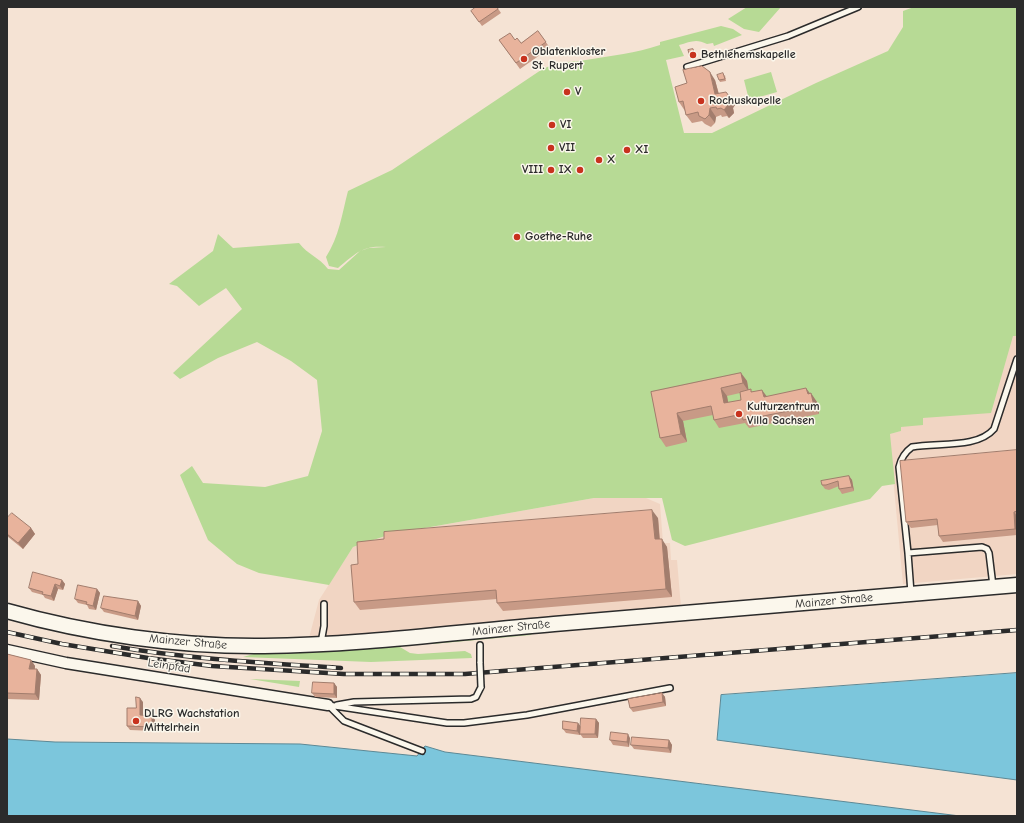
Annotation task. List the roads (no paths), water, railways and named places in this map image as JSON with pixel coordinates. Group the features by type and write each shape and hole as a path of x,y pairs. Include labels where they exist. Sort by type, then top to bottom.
{"main road":[{"name":"Mainzer Straße","path":"7,611 57,624 147,638 233,646 321,644 1017,585"}],"street":[{"name":"Leinpfad","path":"7,650 74,664 328,705"}],"lane":[{"path":"686,67 788,36 858,7"},
{"path":"911,594 899,467 901,459 912,447 975,441 989,436 994,429 1017,359"},
{"path":"908,553 982,547 987,549 989,554 993,587"},
{"path":"321,644 324,626 324,604"},
{"path":"328,705 354,702 471,699 476,697 482,687 480,645"},
{"path":"328,705 447,723 464,723 534,714 670,688"},
{"path":"328,705 344,721 422,751"}],"water":[{"path":"1017,673 1017,780 717,740 721,695"},
{"path":"7,739 55,742 300,744 417,756 425,746 445,752 960,816 7,816"}],"railway":[{"path":"7,632 62,644 148,658 212,666 344,674 465,674 1017,630"},
{"path":"112,646 198,657 341,668"}],"place":[{"name":"Bethlehemskapelle","path":"693,55"},
{"name":"Oblatenkloster St. Rupert","path":"524,59"},
{"name":"V","path":"567,92"},
{"name":"Rochuskapelle","path":"701,101"},
{"name":"VI","path":"552,125"},
{"name":"VII","path":"551,148"},
{"name":"XI","path":"627,150"},
{"name":"X","path":"599,160"},
{"name":"VIII","path":"551,170"},
{"name":"IX","path":"580,170"},
{"name":"Goethe-Ruhe","path":"517,237"},
{"name":"Kulturzentrum Villa Sachsen","path":"739,414"},
{"name":"DLRG Wachstation Mittelrhein","path":"136,721"}]}
